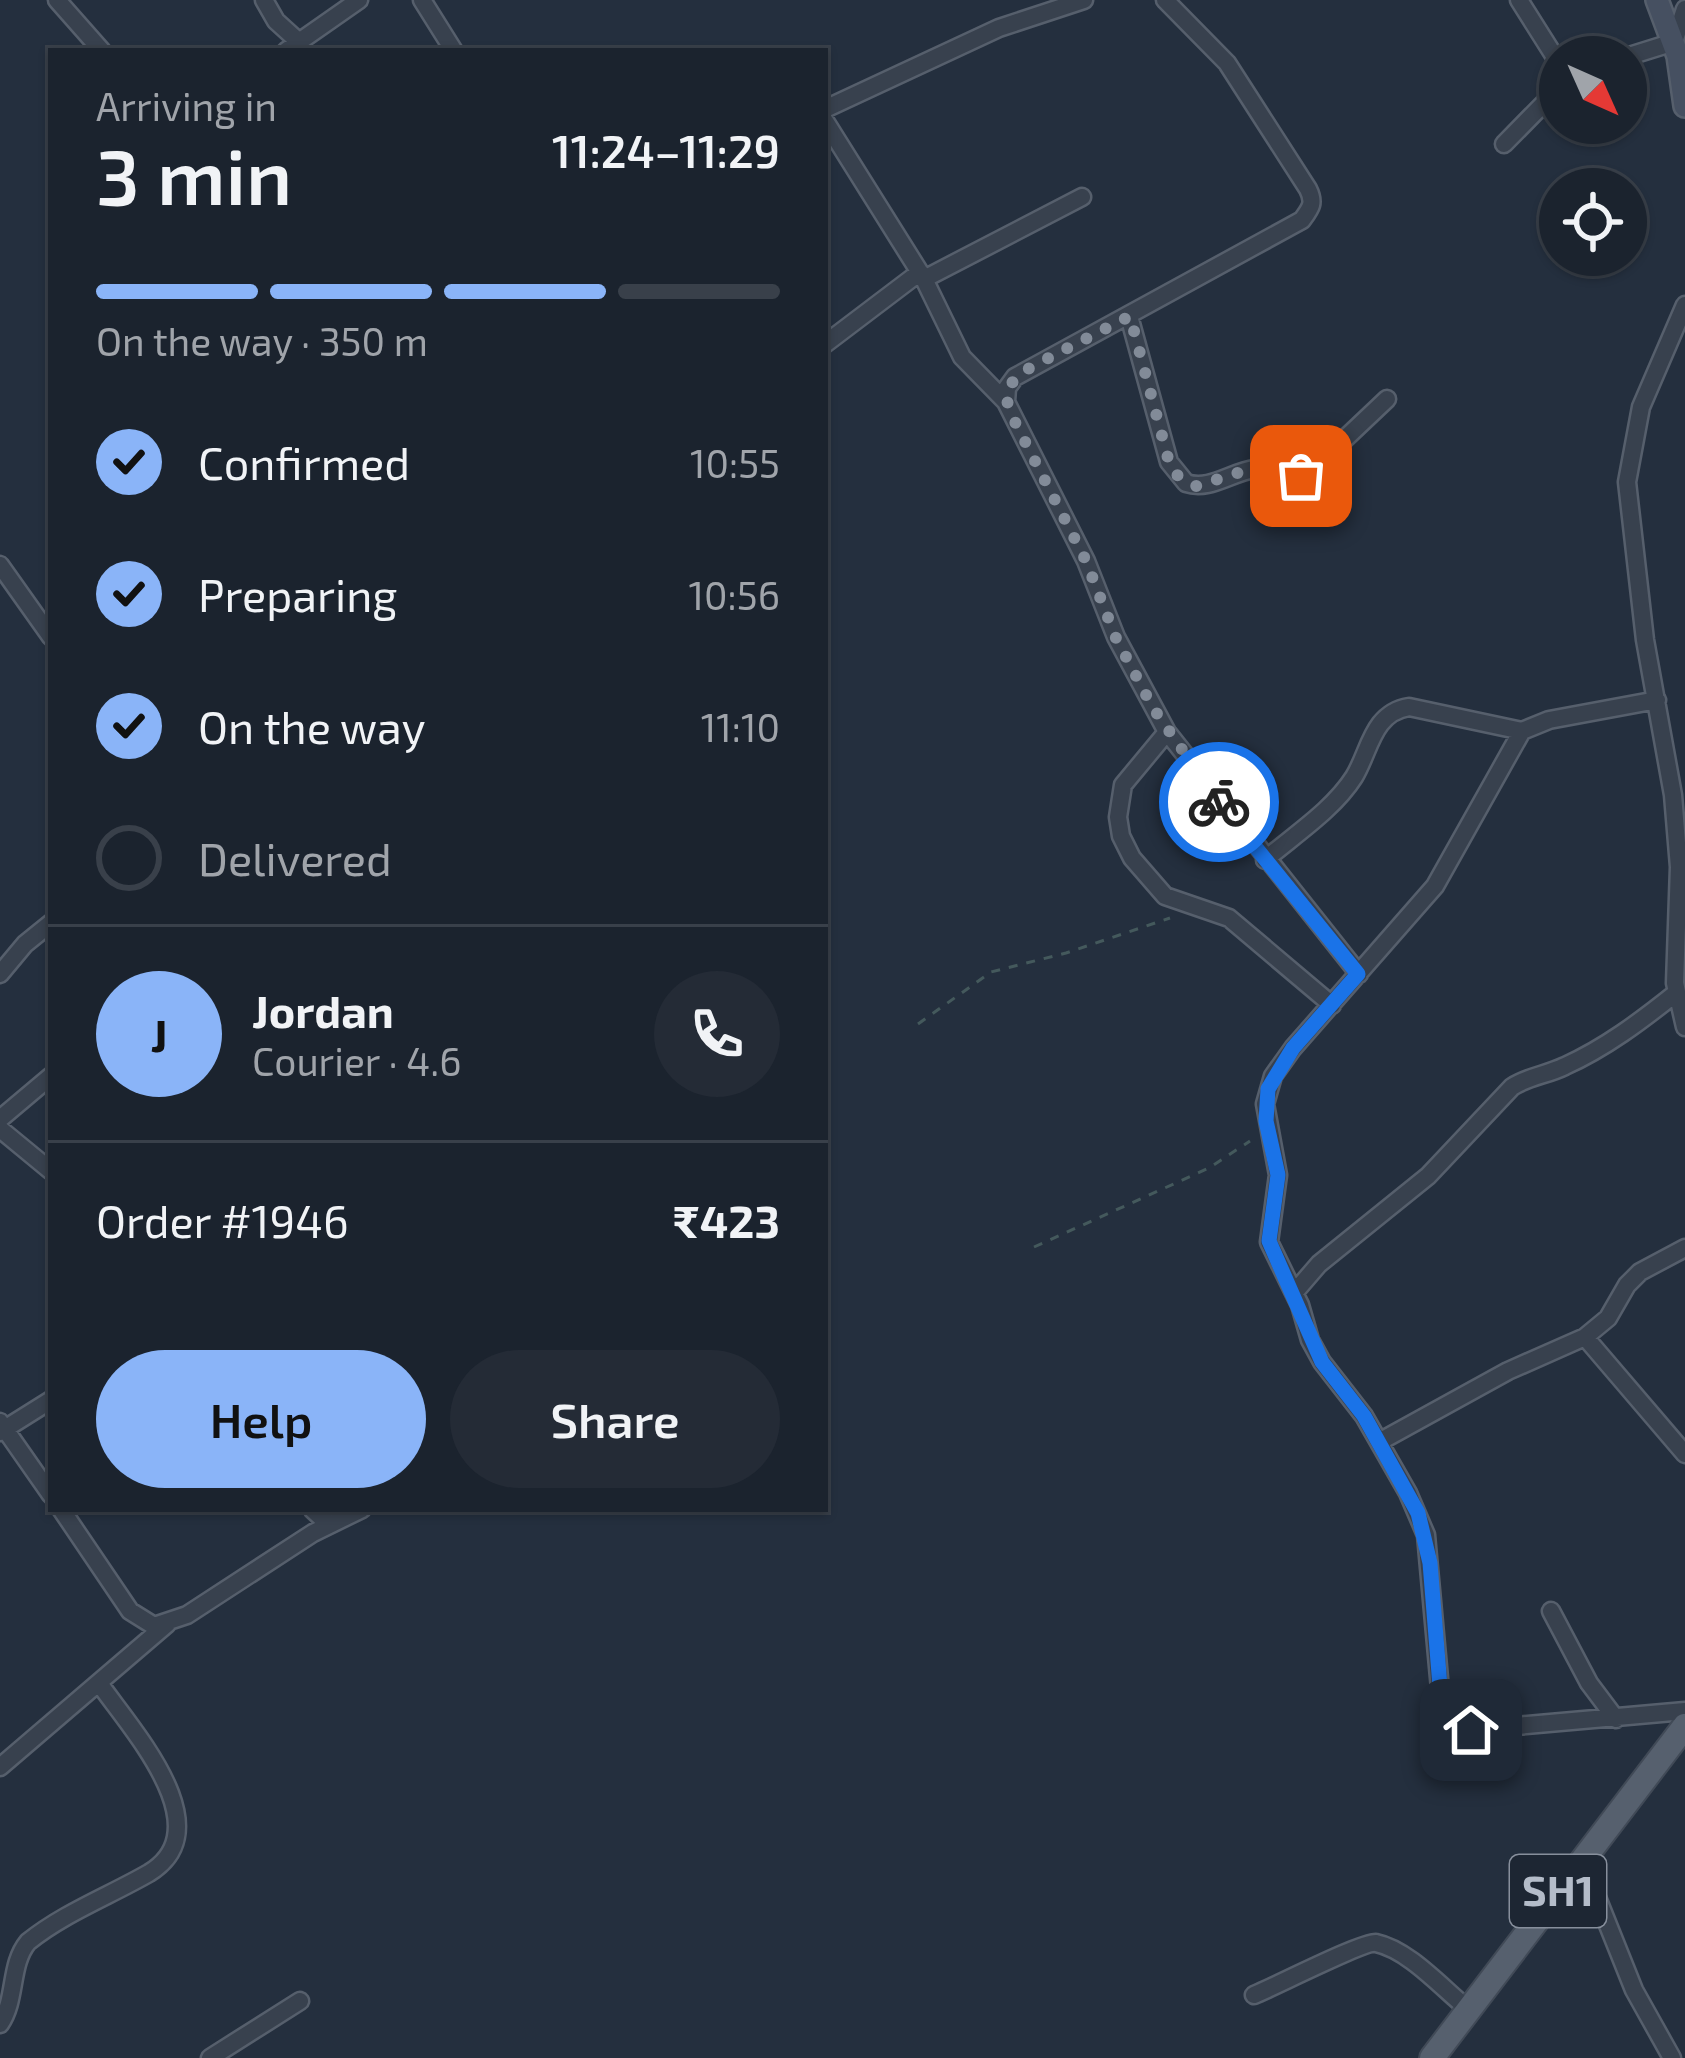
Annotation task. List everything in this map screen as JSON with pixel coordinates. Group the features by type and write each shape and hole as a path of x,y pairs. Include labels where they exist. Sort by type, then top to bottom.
{"main road":[{"name":"SH1","path":"1432,2058 1685,1726"}],"street":[{"path":"57,0 99,48"},
{"path":"264,0 292,46 359,0"},
{"path":"422,0 452,48"},
{"path":"828,108 998,28 1084,0"},
{"path":"1006,402 1007,388 1016,377 1302,220 1312,199 1227,63 1166,0"},
{"path":"1519,0 1542,36"},
{"path":"1657,0 1674,42 1684,95"},
{"path":"1674,42 1685,9"},
{"path":"1647,51 1674,42"},
{"path":"1504,144 1539,108"},
{"path":"828,126 922,276 962,357 1006,402 1086,561 1116,638 1167,732 1358,974"},
{"path":"828,342 922,276 1082,197"},
{"path":"1685,305 1641,406 1627,482 1645,640 1678,848 1676,993 1685,1027"},
{"path":"1130,316 1169,462 1186,483 1213,483 1250,469 1301,476 1387,399"},
{"path":"0,565 48,634"},
{"path":"1265,860 1344,790 1375,731 1397,709 1408,707 1522,730 1549,720 1657,700"},
{"path":"1522,730 1435,886 1273,1076 1265,1104 1278,1175 1269,1241 1322,1362 1378,1442 1426,1535 1442,1711 1448,1722 1471,1730 1685,1711"},
{"path":"1167,732 1123,785 1118,802 1121,836 1150,883 1180,904 1229,918 1332,1005"},
{"path":"0,974 48,926"},
{"path":"1294,1293 1319,1264 1428,1176 1512,1087 1579,1059 1676,993"},
{"path":"0,1119 48,1079"},
{"path":"0,1129 48,1169"},
{"path":"1378,1442 1521,1364 1585,1337 1609,1318 1640,1272 1685,1248"},
{"path":"1585,1337 1685,1454"},
{"path":"48,1402 2,1428 48,1491"},
{"path":"1667,1430 1685,1419"},
{"path":"64,1512 130,1611 154,1626 167,1624"},
{"path":"315,1512 329,1525"},
{"path":"0,1768 167,1624 356,1512"},
{"path":"1551,1611 1577,1663 1616,1719"},
{"path":"0,2024 8,2014 19,1952 28,1942 152,1871 173,1848 176,1810 167,1782 99,1683"},
{"path":"1582,1860 1634,1990 1672,2058"},
{"path":"1254,1995 1319,1968 1364,1942 1376,1943 1411,1962 1468,2009"},
{"path":"210,2058 300,2001"}],"path":[{"path":"918,1024 991,971 1066,953 1200,908"},
{"path":"1034,1247 1209,1168 1243,1147 1266,1121"}],"way so far":[{"path":"1219,802 1167,732 1116,638 1086,561 1012,416 1007,388 1031,367 1130,316 1169,462 1177,475 1196,486 1250,469 1301,476"}],"route":[{"path":"1219,802 1358,974 1311,1025 1268,1089 1266,1121 1278,1175 1269,1241 1322,1362 1364,1416 1418,1513 1430,1563 1442,1711 1458,1729 1471,1730"}]}
